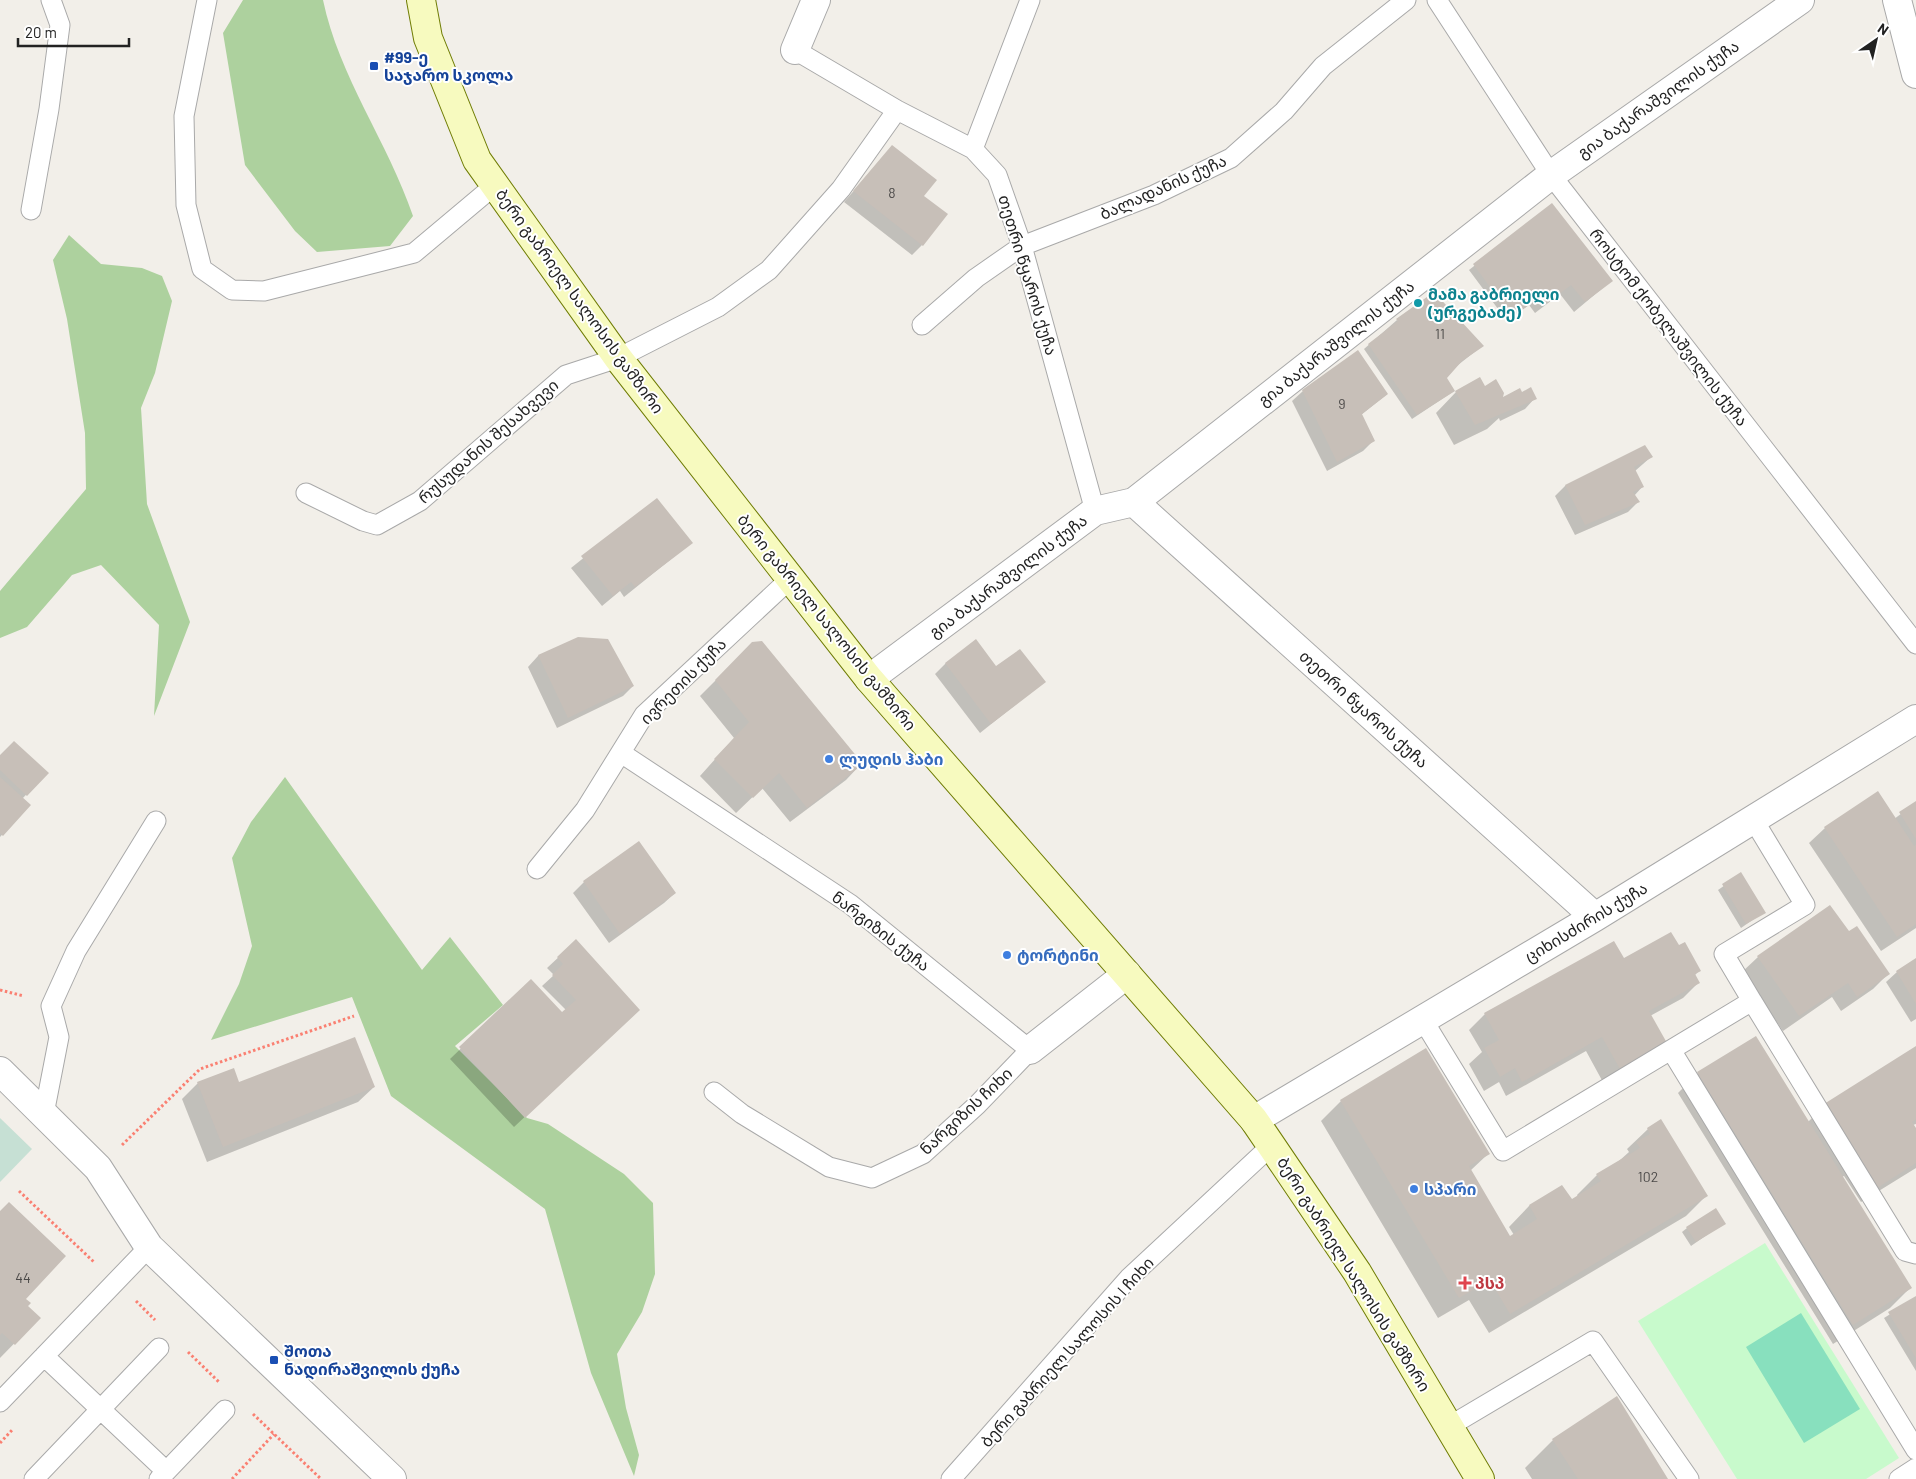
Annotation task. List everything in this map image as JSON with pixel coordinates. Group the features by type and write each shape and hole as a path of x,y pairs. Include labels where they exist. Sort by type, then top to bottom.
{"main road":[{"name":"ბერი გაბრიელ სალოსის გამზირი","path":"421,0 428,38 477,160 618,358 869,679 1254,1120 1357,1272 1480,1479"}],"street":[{"path":"796,50 816,0"},
{"name":"გია ბაქარაშვილის ქუჩა","path":"869,679 1095,511 1134,502 1551,175 1800,0"},
{"path":"1897,0 1916,74"},
{"name":"თეთრი წყაროს ქუჩა","path":"1134,502 1595,917"},
{"name":"ციხისძირის ქუჩა","path":"1254,1120 1595,917 1916,719"},
{"path":"1030,1050 1127,974"},
{"path":"0,1071 98,1168 149,1247 392,1479"}],"lane":[{"path":"31,210 49,109 60,25 51,0"},
{"path":"207,0 184,116 186,205 202,269 232,290 264,291 414,253 495,185"},
{"path":"973,149 1030,0"},
{"name":"ბალადანის ქუჩა","path":"922,325 976,278 1022,246 1154,195 1230,158 1284,111 1323,66 1406,0"},
{"name":"როსტომ ქობელაშვილის ქუჩა","path":"1437,0 1551,175 1916,644"},
{"name":"თეთრი წყაროს ქუჩა","path":"796,50 897,110 973,149 997,175 1022,246 1095,511"},
{"path":"618,358 718,306 769,270 841,189 897,110"},
{"name":"რუსუდანის შესახვევი","path":"306,492 363,521 377,524 420,501 566,375 618,358"},
{"name":"ივრეთის ქუჩა","path":"537,869 585,810 644,715 791,578"},
{"name":"ნარგიზის ქუჩა","path":"621,753 850,904 1030,1050"},
{"path":"1753,819 1805,905 1724,954 1905,1252 1916,1254"},
{"path":"44,1114 59,1037 51,1006 76,952 156,822"},
{"path":"1423,1020 1503,1151 1752,1001"},
{"name":"ნარგიზის ჩიხი","path":"714,1092 742,1114 829,1168 872,1178 922,1154 977,1105 1030,1050"},
{"path":"1671,1050 1916,1450"},
{"name":"ბერი გაბრიელ სალოსის I ჩიხი","path":"951,1479 1129,1278 1272,1145"},
{"path":"0,1402 149,1247"},
{"path":"1448,1427 1593,1341 1689,1479"},
{"path":"34,1479 158,1348"},
{"path":"44,1356 101,1410 162,1475 225,1410"},
{"path":"1899,1479 1916,1468"}],"path":[{"path":"98,1168 200,1070 354,1016"},
{"path":"20,1191 158,1323"},
{"path":"184,1348 223,1386"},
{"path":"249,1410 321,1479"},
{"path":"232,1479 274,1434"}],"green space":[{"path":"243,0 323,0 340,56 391,162 413,216 390,246 317,252 295,231 245,165 223,33"},
{"path":"69,235 101,264 142,268 162,276 172,301 155,373 141,408 147,504 190,622 154,716 159,625 101,565 72,575 27,627 0,638 0,591 86,489 85,433 67,319 53,260"},
{"path":"285,777 422,970 450,937 503,1005 455,1046 527,1118 548,1124 624,1174 653,1203 655,1274 642,1312 617,1354 626,1408 639,1455 634,1476 591,1373 545,1209 391,1096 352,997 211,1040 239,984 252,946 232,858 251,822"},
{"path":"0,1118 32,1149 0,1182"},
{"path":"1765,1243 1899,1458 1866,1479 1737,1479 1638,1321"},
{"path":"1801,1313 1860,1409 1804,1443 1746,1347"}],"building":[{"path":"892,145 937,180 924,196 948,214 923,246 853,191"},
{"path":"1552,203 1613,281 1585,302 1571,285 1546,304 1541,296 1512,317 1473,264"},
{"path":"1434,292 1484,346 1462,361 1447,378 1455,391 1417,415 1368,344 1398,321 1396,319"},
{"path":"1358,350 1388,394 1362,414 1375,441 1337,462 1302,390"},
{"path":"1480,377 1485,386 1496,379 1504,393 1503,397 1520,388 1522,392 1531,387 1537,399 1475,425 1455,391"},
{"path":"1645,445 1653,457 1634,467 1644,487 1633,492 1640,502 1585,525 1565,485"},
{"path":"657,498 693,543 635,587 631,582 613,596 581,556"},
{"path":"578,637 608,639 634,686 568,718 538,655"},
{"path":"976,639 996,666 1020,649 1046,682 991,724 945,663"},
{"path":"762,641 863,764 807,808 779,773 753,798 714,759 749,722 715,680 752,642"},
{"path":"14,741 49,773 27,796 0,770 0,755"},
{"path":"0,777 31,805 3,836 0,833"},
{"path":"1878,791 1914,846 1916,845 1916,924 1897,937 1824,827"},
{"path":"1916,801 1916,839 1899,812"},
{"path":"639,841 676,893 620,934 583,881"},
{"path":"1741,872 1766,913 1746,924 1722,884"},
{"path":"1830,905 1849,931 1857,926 1890,974 1857,997 1848,983 1799,1016 1757,956"},
{"path":"1671,932 1679,945 1685,942 1701,971 1695,974 1700,983 1649,1011 1667,1043 1620,1069 1602,1037 1522,1082 1515,1068 1500,1077 1484,1048 1499,1040 1484,1013 1614,941 1624,958"},
{"path":"576,939 640,1010 525,1118 459,1047 531,979 562,1012 576,1000 552,975 563,964 557,957"},
{"path":"1916,958 1916,1004 1896,971"},
{"path":"1756,1036 1912,1288 1853,1325 1697,1072"},
{"path":"355,1037 375,1087 223,1147 197,1082 234,1068 239,1082"},
{"path":"1916,1046 1916,1119 1912,1122 1916,1128 1916,1163 1877,1188 1824,1104"},
{"path":"1426,1048 1490,1154 1469,1166 1510,1236 1537,1219 1529,1205 1562,1185 1572,1199 1601,1181 1596,1174 1640,1148 1636,1142 1650,1134 1647,1128 1661,1119 1708,1196 1510,1314 1490,1280 1459,1298 1340,1100"},
{"path":"9,1202 66,1256 26,1299 31,1303 28,1306 41,1318 15,1345 2,1333 0,1335 0,1211"},
{"path":"1716,1208 1726,1224 1696,1242 1686,1227"},
{"path":"1916,1296 1916,1358 1888,1312"},
{"path":"1617,1396 1668,1479 1578,1479 1552,1439"}],"place":[{"name":"#99-ე საჯარო სკოლა","path":"374,66"},
{"name":"მამა გაბრიელი (ურგებაძე)","path":"1418,303"},
{"name":"ლუდის ჰაბი","path":"829,759"},
{"name":"ტორტინი","path":"1007,955"},
{"name":"სპარი","path":"1414,1189"},
{"name":"პსპ","path":"1465,1283"},
{"name":"შოთა ნადირაშვილის ქუჩა","path":"274,1360"}]}
